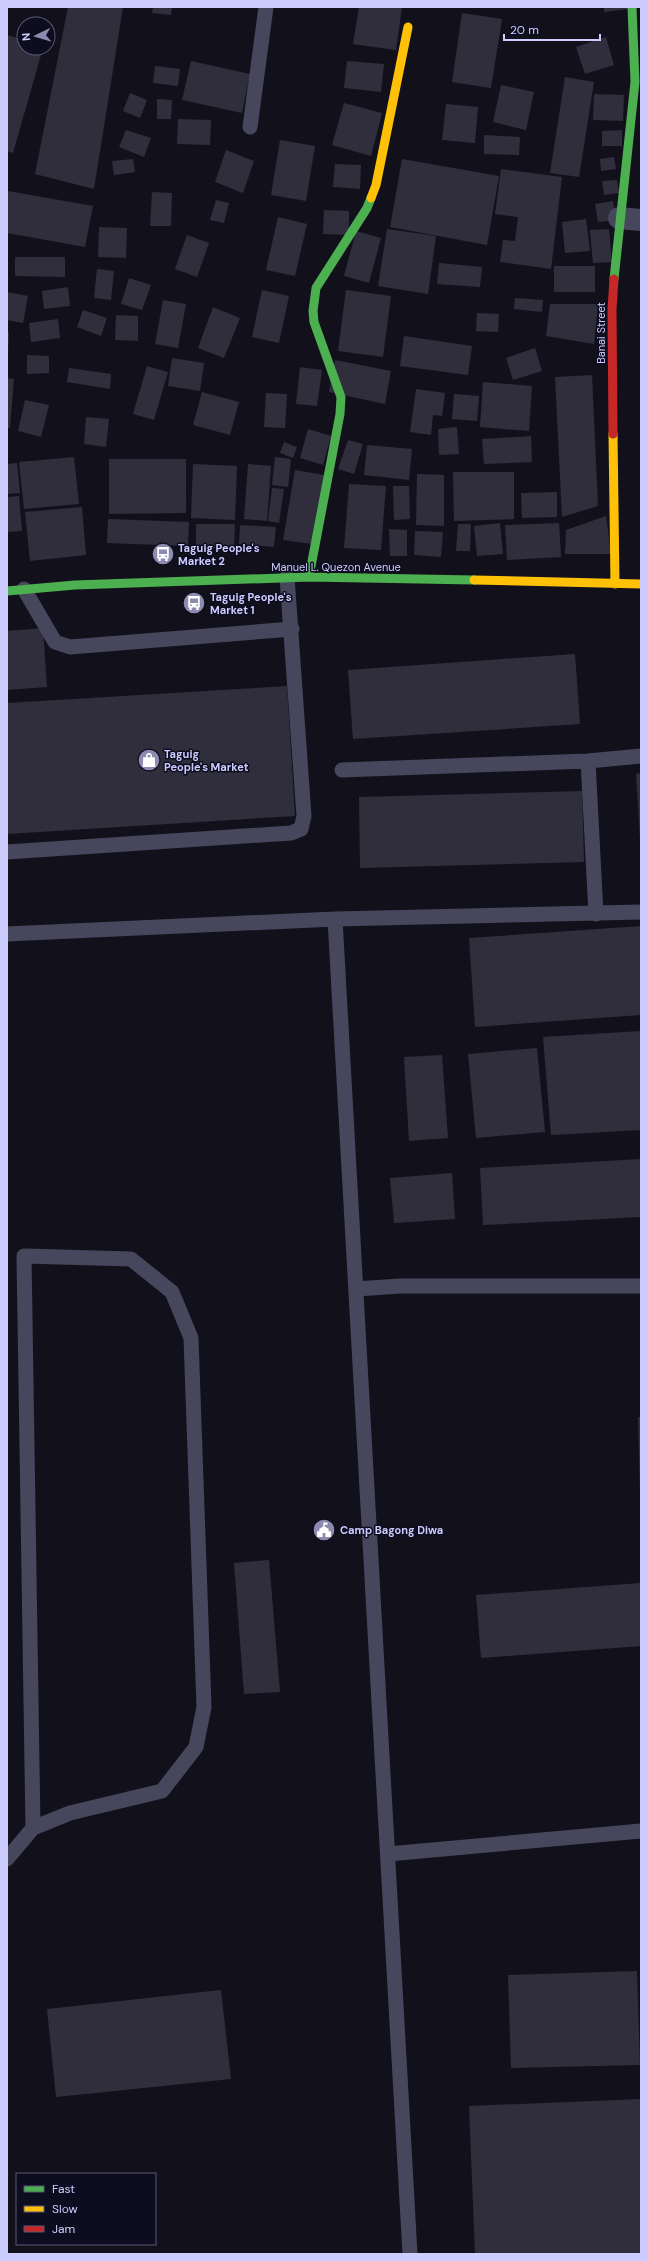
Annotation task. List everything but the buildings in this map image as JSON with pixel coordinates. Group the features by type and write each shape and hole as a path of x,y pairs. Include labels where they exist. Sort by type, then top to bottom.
{"street":[{"name":"Banai Street","path":"615,584 612,309 619,218 638,82 632,7"},
{"path":"309,577 340,414 341,397 314,322 313,311 316,288 372,197 398,87 408,28"},
{"path":"619,218 641,220"},
{"name":"Manuel L. Quezon Avenue","path":"7,591 75,585 286,577 641,584"}],"lane":[{"path":"250,127 266,7"},
{"path":"7,852 291,833 301,829 304,816 292,629 286,577"},
{"path":"24,589 55,642 70,647 292,629"},
{"path":"342,770 588,761 641,756"},
{"path":"588,761 596,914"},
{"path":"7,934 334,919 641,912"},
{"path":"334,919 410,2254"},
{"path":"7,1859 34,1828 70,1813 162,1791 196,1747 204,1707 191,1338 172,1292 131,1259 24,1256 34,1828"},
{"path":"356,1289 400,1286 641,1286"},
{"path":"388,1854 641,1831"}],"traffic: fast":[{"path":"614,279 635,82 632,7"},
{"path":"309,577 340,414 341,397 314,322 313,311 316,288 367,208 371,198"},
{"path":"7,591 75,585 309,577 474,580"}],"traffic: slow":[{"path":"371,198 376,185 408,27"},
{"path":"613,434 615,584"},
{"path":"474,580 641,584"}],"traffic: jam":[{"path":"613,434 612,309 614,279"}],"place":[{"name":"Taguig People's Market 2","path":"163,554"},
{"name":"Taguig People's Market 1","path":"194,603"},
{"name":"Taguig People's Market","path":"149,760"},
{"name":"Camp Bagong Diwa","path":"324,1530"}]}
